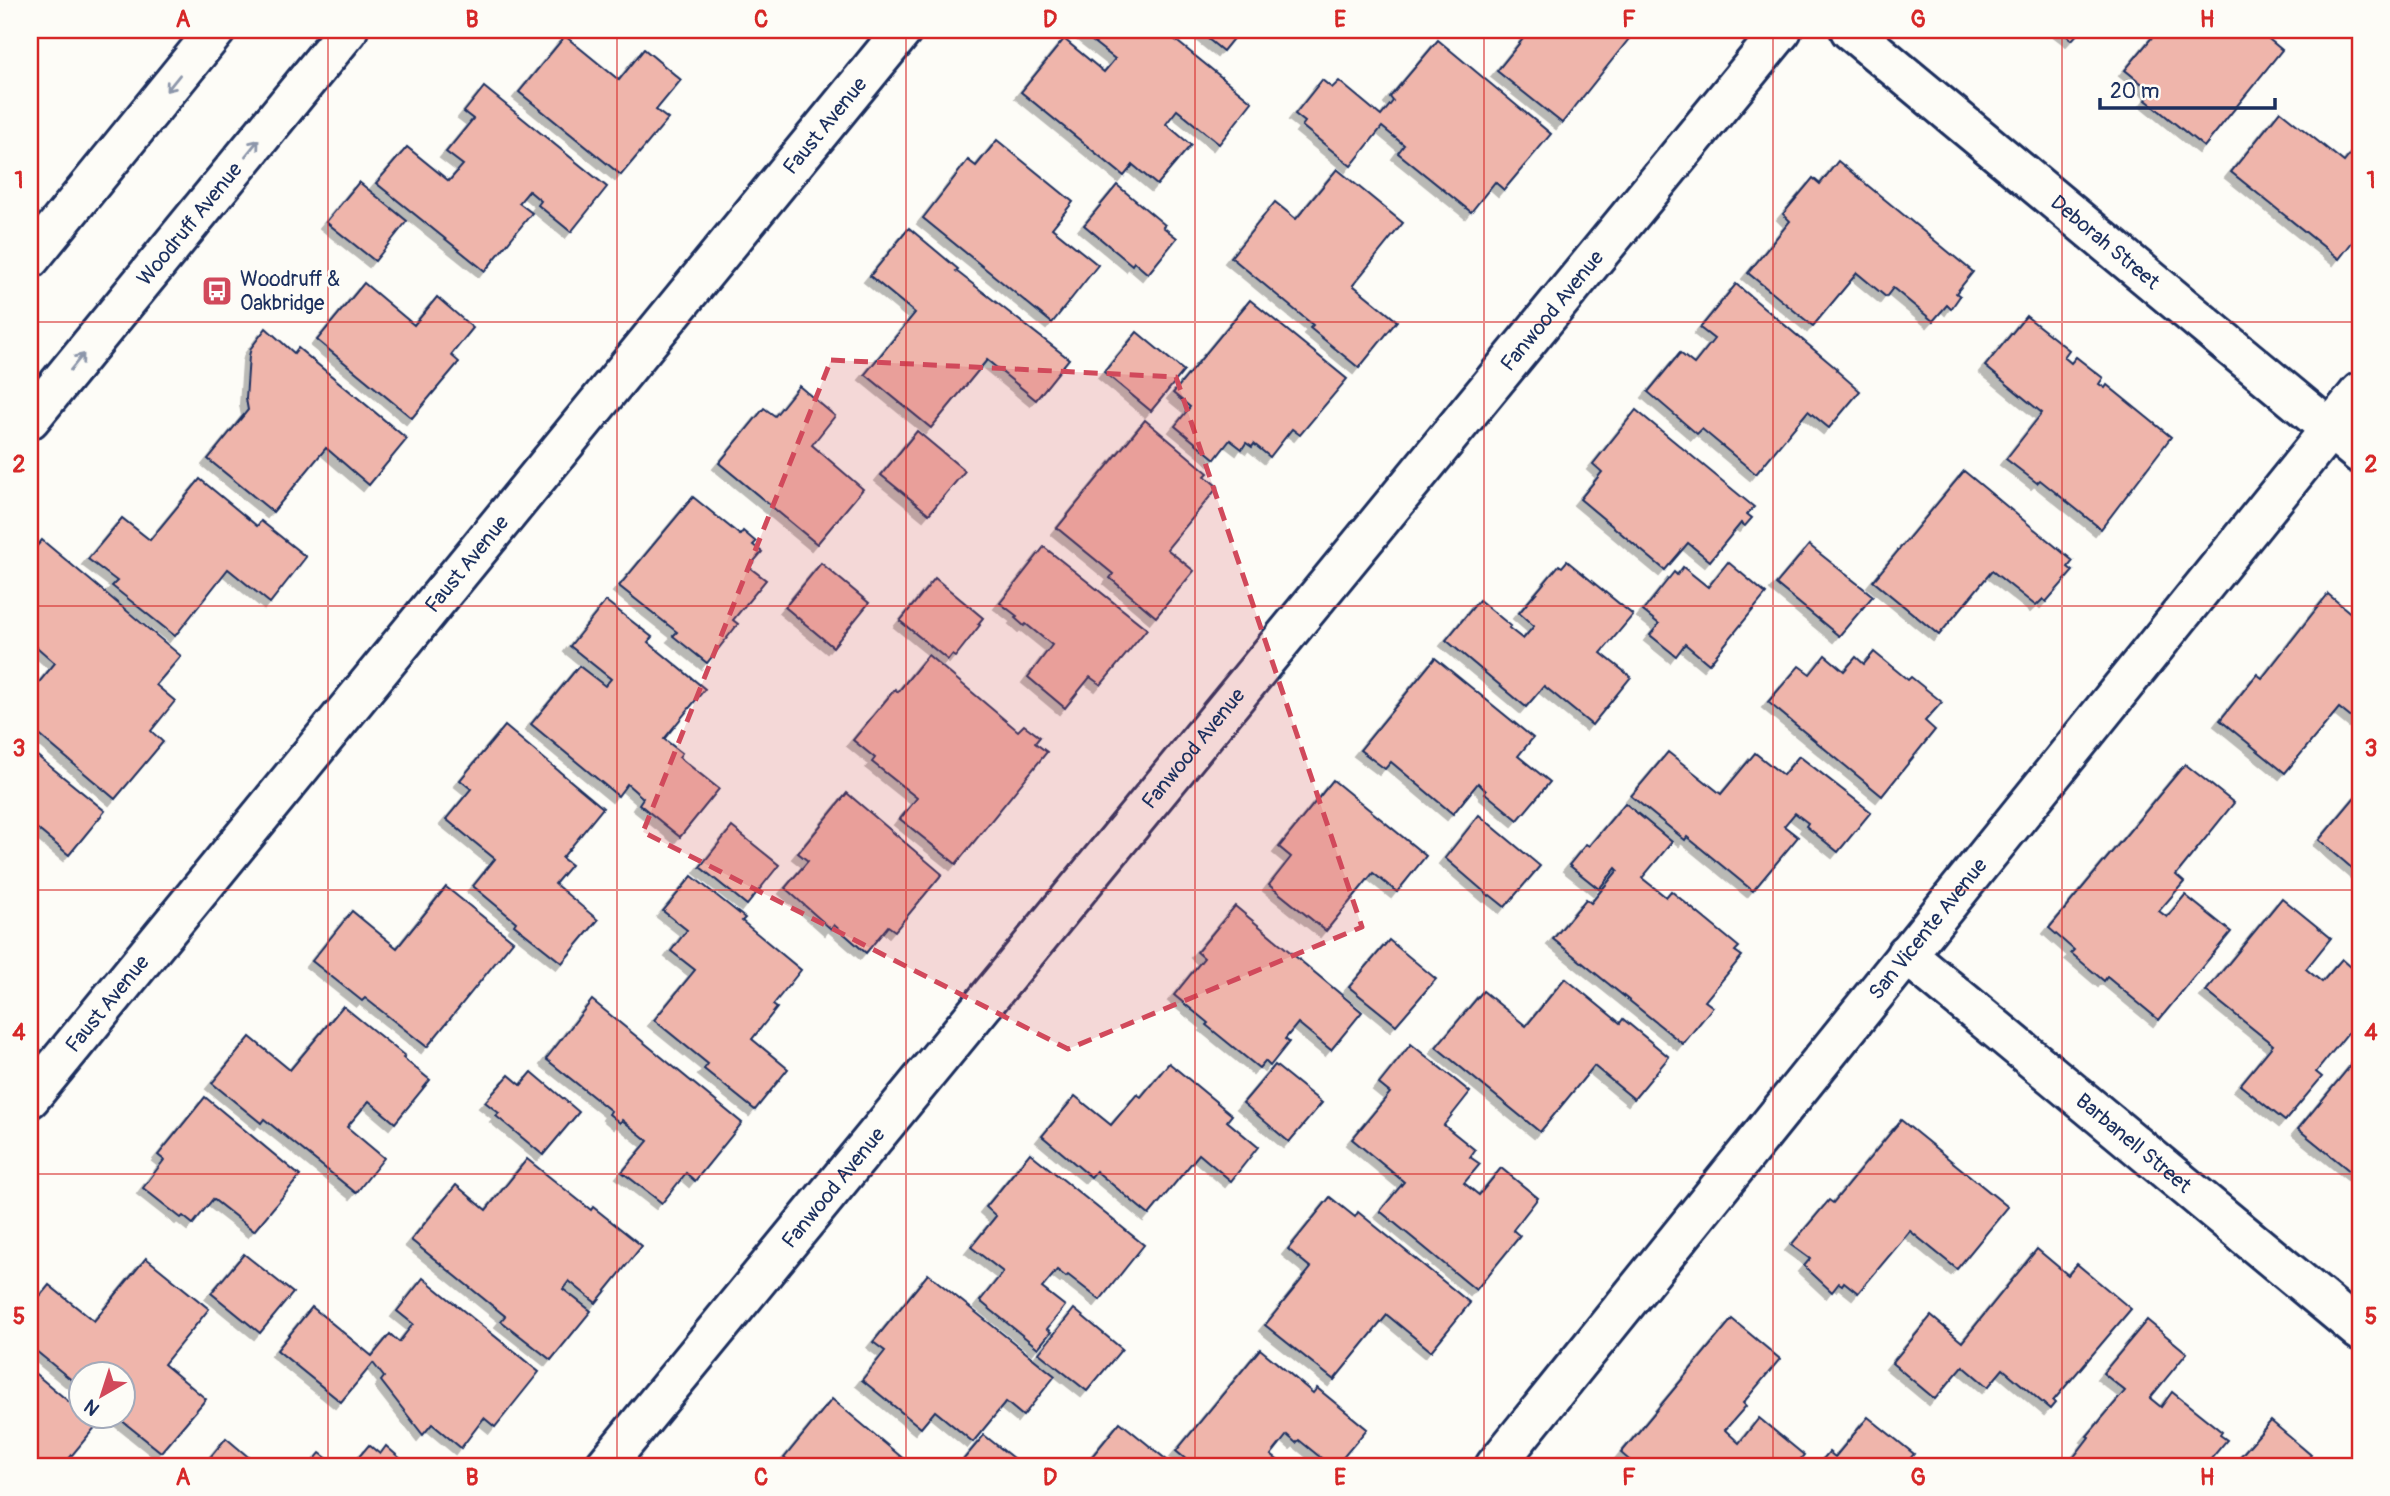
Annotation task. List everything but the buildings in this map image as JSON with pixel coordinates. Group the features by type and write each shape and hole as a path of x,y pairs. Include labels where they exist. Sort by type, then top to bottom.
{"street":[{"path":"30,259 216,30"},
{"name":"Woodruff Avenue","path":"31,415 348,30"},
{"name":"Faust Avenue","path":"30,1098 903,30"},
{"name":"Fanwood Avenue","path":"605,1466 1782,30"},
{"name":"Deborah Street","path":"1850,30 2360,454"},
{"name":"San Vicente Avenue","path":"1495,1466 2360,392"},
{"name":"Barbanell Street","path":"1906,954 2360,1331"}],"highlighted area":[{"path":"831,360 1176,377 1362,927 1068,1049 643,832"}],"place":[{"name":"Woodruff & Oakbridge","path":"217,291"}]}
